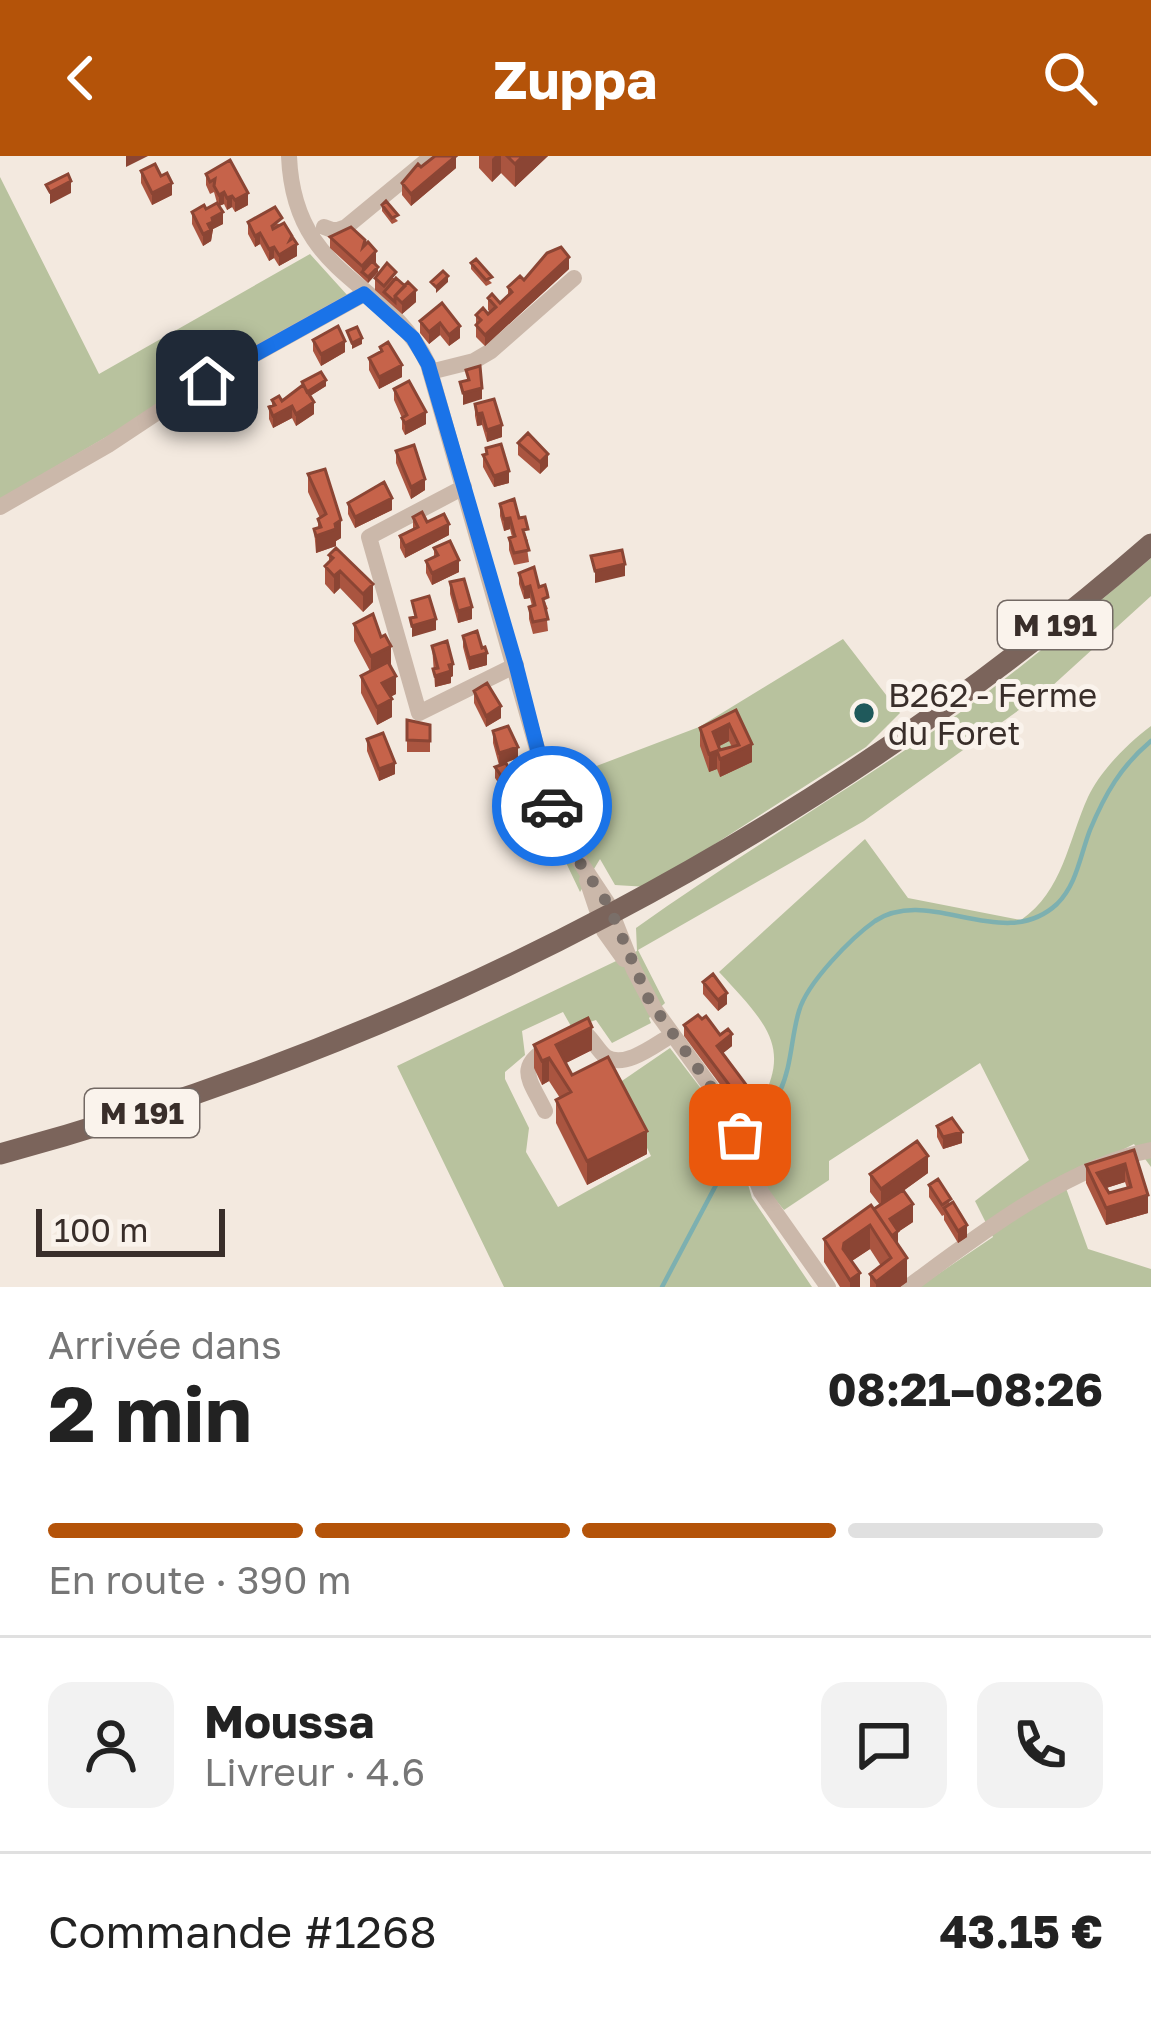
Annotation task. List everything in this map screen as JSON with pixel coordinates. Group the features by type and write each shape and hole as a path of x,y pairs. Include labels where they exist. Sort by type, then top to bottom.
{"main road":[{"name":"M 191","path":"0,1154 110,1123 348,1039 608,922 936,715 1151,544"}],"street":[{"path":"289,156 294,195 310,235 334,267 413,338 430,372 516,665 554,815 642,986 731,1115 761,1192 828,1287"},
{"path":"324,227 335,231 346,226 432,156"},
{"path":"430,372 474,361 491,351 574,278"},
{"path":"0,507 109,445 194,388 364,294"},
{"path":"464,487 368,537 419,713 516,665"},
{"path":"545,1111 527,1074 534,1056 575,1034 586,1034 607,1058 619,1060 672,1034"},
{"path":"908,1287 997,1223 1093,1170 1151,1150"}],"green space":[{"path":"0,177 99,374 310,254 348,296 0,499"},
{"path":"1151,558 1151,596 1051,687 864,821 638,950 665,1003 649,1018 651,1023 612,1043 596,1020 572,1028 563,1012 522,1031 525,1055 505,1072 505,1079 529,1128 526,1152 558,1207 651,1156 616,1085 670,1048 722,1116 752,1198 812,1287 504,1287 397,1066 637,951 636,928 958,714"},
{"path":"843,639 900,713 866,747 648,887 615,885 600,859 580,892 549,827 571,807 557,781 699,727"},
{"path":"1151,726 1151,1167 1134,1144 1063,1180 1088,1249 1151,1269 1151,1287 919,1287 993,1237 975,1201 1029,1160 980,1063 829,1161 829,1180 784,1210 764,1186 744,1129 770,1081 772,1045 754,1012 719,972 865,839 908,898 1021,920 1055,880 1100,777"}],"building":[{"path":"435,156 456,156 411,194 402,183 418,164 421,167"},
{"path":"230,160 248,193 235,200 224,192 219,195 215,179 210,182 206,174"},
{"path":"155,164 172,183 152,193 141,171"},
{"path":"68,174 71,181 50,192 46,185"},
{"path":"386,201 398,215 392,218 382,205"},
{"path":"217,203 223,212 212,218 211,230 203,234 192,212"},
{"path":"275,207 282,218 273,229 284,223 290,240 297,244 279,255 274,247 269,249 260,233 255,236 248,222"},
{"path":"351,227 365,240 363,247 368,242 376,251 362,266 330,237"},
{"path":"561,247 569,257 485,335 476,325 481,320 476,315 483,308 488,314 496,307 488,298 492,294 500,303 512,292 508,287 520,276 524,280 547,253"},
{"path":"476,259 492,277 486,280 471,263"},
{"path":"372,261 378,267 368,277 362,272"},
{"path":"387,263 396,272 384,286 375,278"},
{"path":"443,271 448,276 436,287 431,282"},
{"path":"396,278 405,286 395,302 384,292"},
{"path":"408,282 416,290 402,303 395,296"},
{"path":"442,303 460,326 449,335 440,323 429,332 420,321"},
{"path":"338,326 345,341 321,354 313,340"},
{"path":"357,327 362,338 352,343 347,331"},
{"path":"388,342 402,365 379,377 369,358"},
{"path":"480,366 482,388 463,393 460,382 469,380 466,370"},
{"path":"321,372 326,380 307,392 302,382"},
{"path":"409,381 426,412 405,423 402,418 407,415 394,389"},
{"path":"303,385 314,402 296,414 292,406 273,416 272,400 279,396 282,401"},
{"path":"494,399 502,425 487,430 475,404"},
{"path":"528,433 548,454 540,462 518,443"},
{"path":"501,444 509,471 494,476 483,455 486,448"},
{"path":"414,445 425,479 411,487 396,451"},
{"path":"325,469 341,520 336,529 316,536 314,529 321,527 318,519 326,514 308,474"},
{"path":"384,482 392,498 355,517 348,503"},
{"path":"514,499 519,518 525,517 529,550 514,553 510,518 504,519 500,504"},
{"path":"422,512 427,522 444,514 449,524 405,546 400,536 418,527 413,517"},
{"path":"450,541 459,560 432,573 426,561 438,555 434,548"},
{"path":"336,548 373,584 363,594 340,571 334,576 325,566"},
{"path":"622,550 625,564 595,571 591,556"},
{"path":"534,567 539,587 545,585 547,592 543,599 548,619 533,622 530,586 524,588 519,573"},
{"path":"464,579 472,607 458,611 450,582"},
{"path":"429,596 436,619 412,626 410,618 416,617 412,601"},
{"path":"373,614 381,637 385,635 391,646 371,656 354,624"},
{"path":"477,631 487,653 469,658 463,636"},
{"path":"447,641 451,671 435,676 433,669 438,668 432,646"},
{"path":"388,662 396,676 382,683 392,699 377,707 361,676"},
{"path":"487,683 501,706 486,716 474,691"},
{"path":"736,710 752,744 720,759 717,751 709,754 700,728","holes":["729,724 739,745 720,750 713,732"]},
{"path":"407,720 430,725 430,741 407,740"},
{"path":"508,726 518,747 499,753 493,731"},
{"path":"383,733 395,763 379,769 367,739"},
{"path":"506,763 509,769 518,766 527,794 516,797 495,767"},
{"path":"713,974 727,993 718,1000 703,982"},
{"path":"698,1015 706,1016 720,1035 728,1029 732,1034 717,1046 747,1086 736,1094 684,1025"},
{"path":"588,1018 592,1027 556,1045 572,1075 608,1057 647,1131 587,1161 556,1100 571,1092 549,1058 542,1061 534,1045"},
{"path":"952,1118 962,1132 943,1137 937,1126"},
{"path":"917,1141 928,1156 881,1189 870,1174"},
{"path":"1134,1150 1148,1195 1106,1208 1086,1165","holes":["1125,1164 1131,1187 1109,1193 1097,1173"]},
{"path":"938,1179 951,1199 942,1205 929,1185"},
{"path":"903,1190 913,1204 890,1219 898,1231 892,1236 874,1209"},
{"path":"953,1202 967,1225 958,1231 944,1208"},
{"path":"871,1205 907,1258 876,1282 870,1274 891,1258 870,1225 844,1243 843,1249 860,1273 850,1280 824,1239"}],"waterway":[{"path":"748,1135 780,1091 804,1000 843,950 875,921 896,912 919,910 1014,923 1036,918 1057,904 1074,879 1108,793 1151,741"},
{"path":"662,1287 734,1151"}],"way so far":[{"path":"552,806 566,842 608,904 649,1000 731,1115 740,1135"}],"place":[{"name":"B262 - Ferme du Foret","path":"864,713"}],"route":[{"path":"207,381 364,294 413,338 428,364 444,417 552,806"}]}
